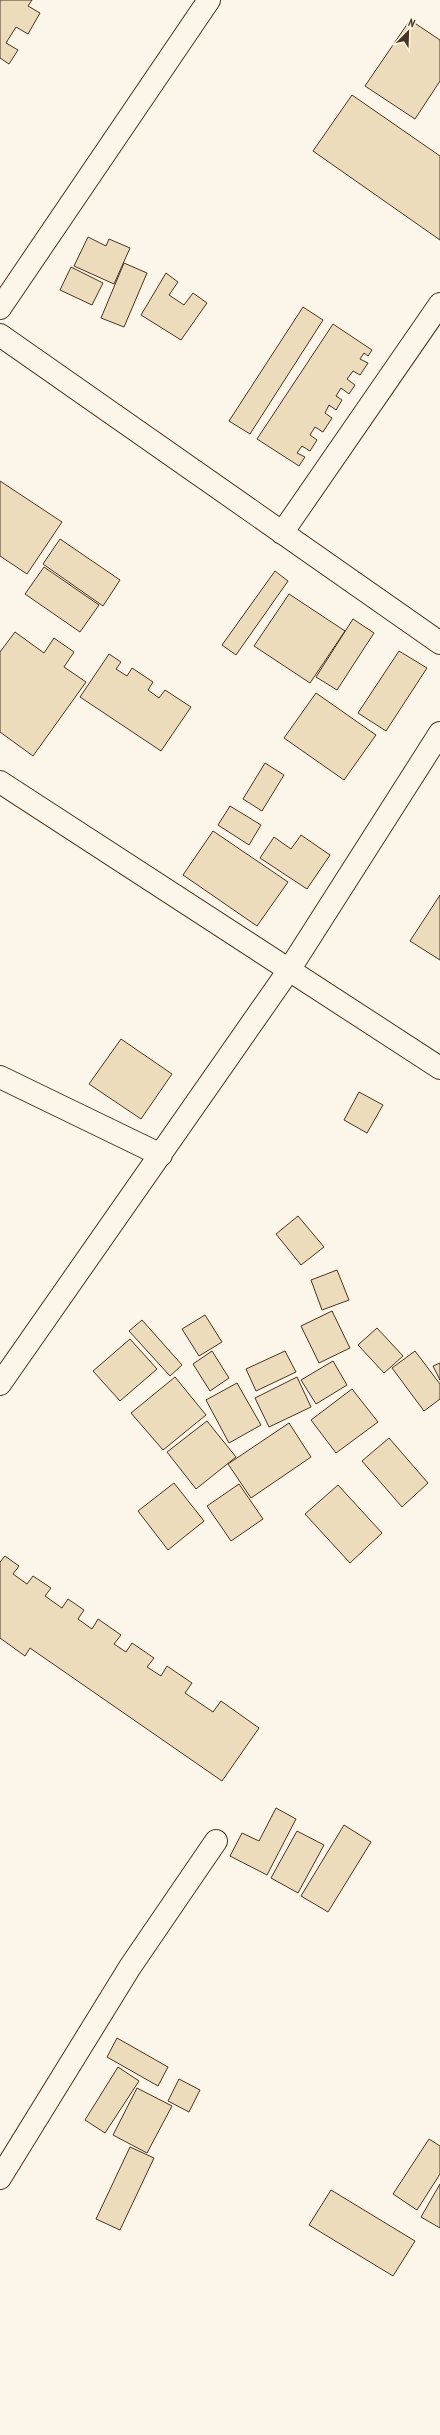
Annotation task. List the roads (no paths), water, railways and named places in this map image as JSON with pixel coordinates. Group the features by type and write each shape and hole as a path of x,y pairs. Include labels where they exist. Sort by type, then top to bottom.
{"street":[{"path":"0,308 209,0"},
{"path":"282,532 440,304"},
{"path":"0,336 440,643"},
{"path":"0,1384 161,1156 289,970 440,733"},
{"path":"0,782 440,1068"},
{"path":"0,1077 161,1156"},
{"path":"0,2178 130,1967 216,1841"}]}
